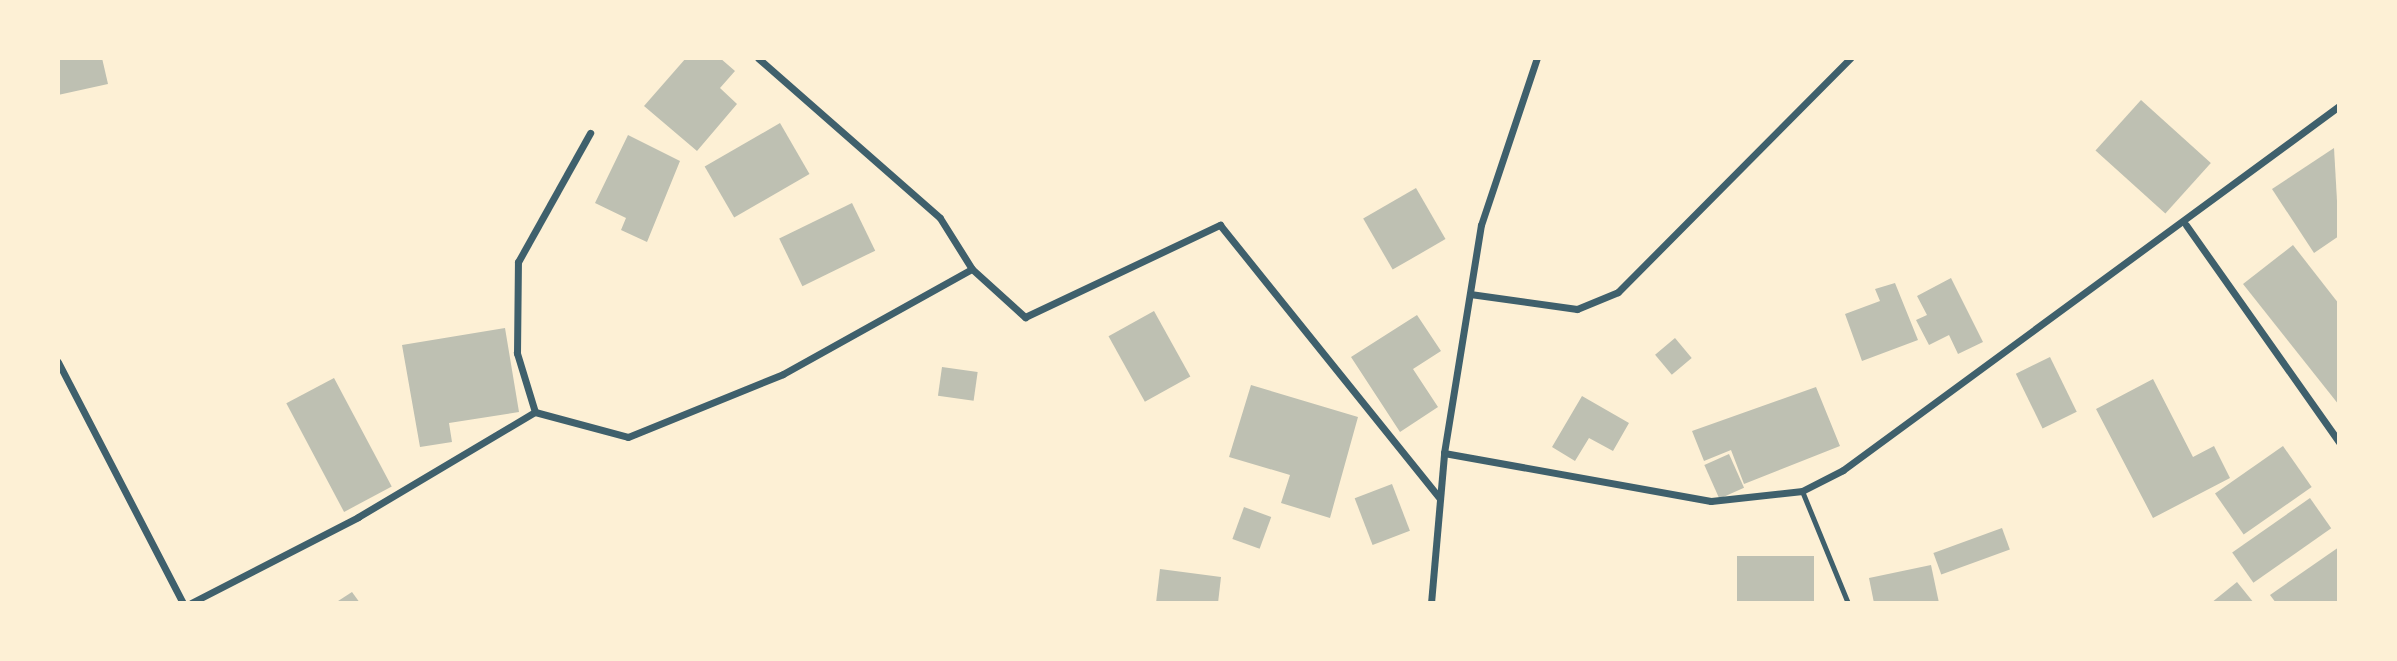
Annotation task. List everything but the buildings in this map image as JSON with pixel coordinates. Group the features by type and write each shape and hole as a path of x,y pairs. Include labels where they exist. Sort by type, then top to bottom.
{"street":[{"path":"758,58 940,218 972,269 1025,317 1220,225 1440,499"},
{"path":"1431,603 1444,453 1481,225 1537,58"},
{"path":"1470,294 1577,309 1619,292 1850,58"},
{"path":"1444,453 1711,501 1802,491 1843,470 2186,225 2339,106"},
{"path":"534,412 517,353 518,262 590,133"},
{"path":"2186,225 2339,442"},
{"path":"191,603 358,517 534,412 628,437 783,374 972,269"},
{"path":"58,362 183,603"}],"lane":[{"path":"1802,491 1848,603"}]}
